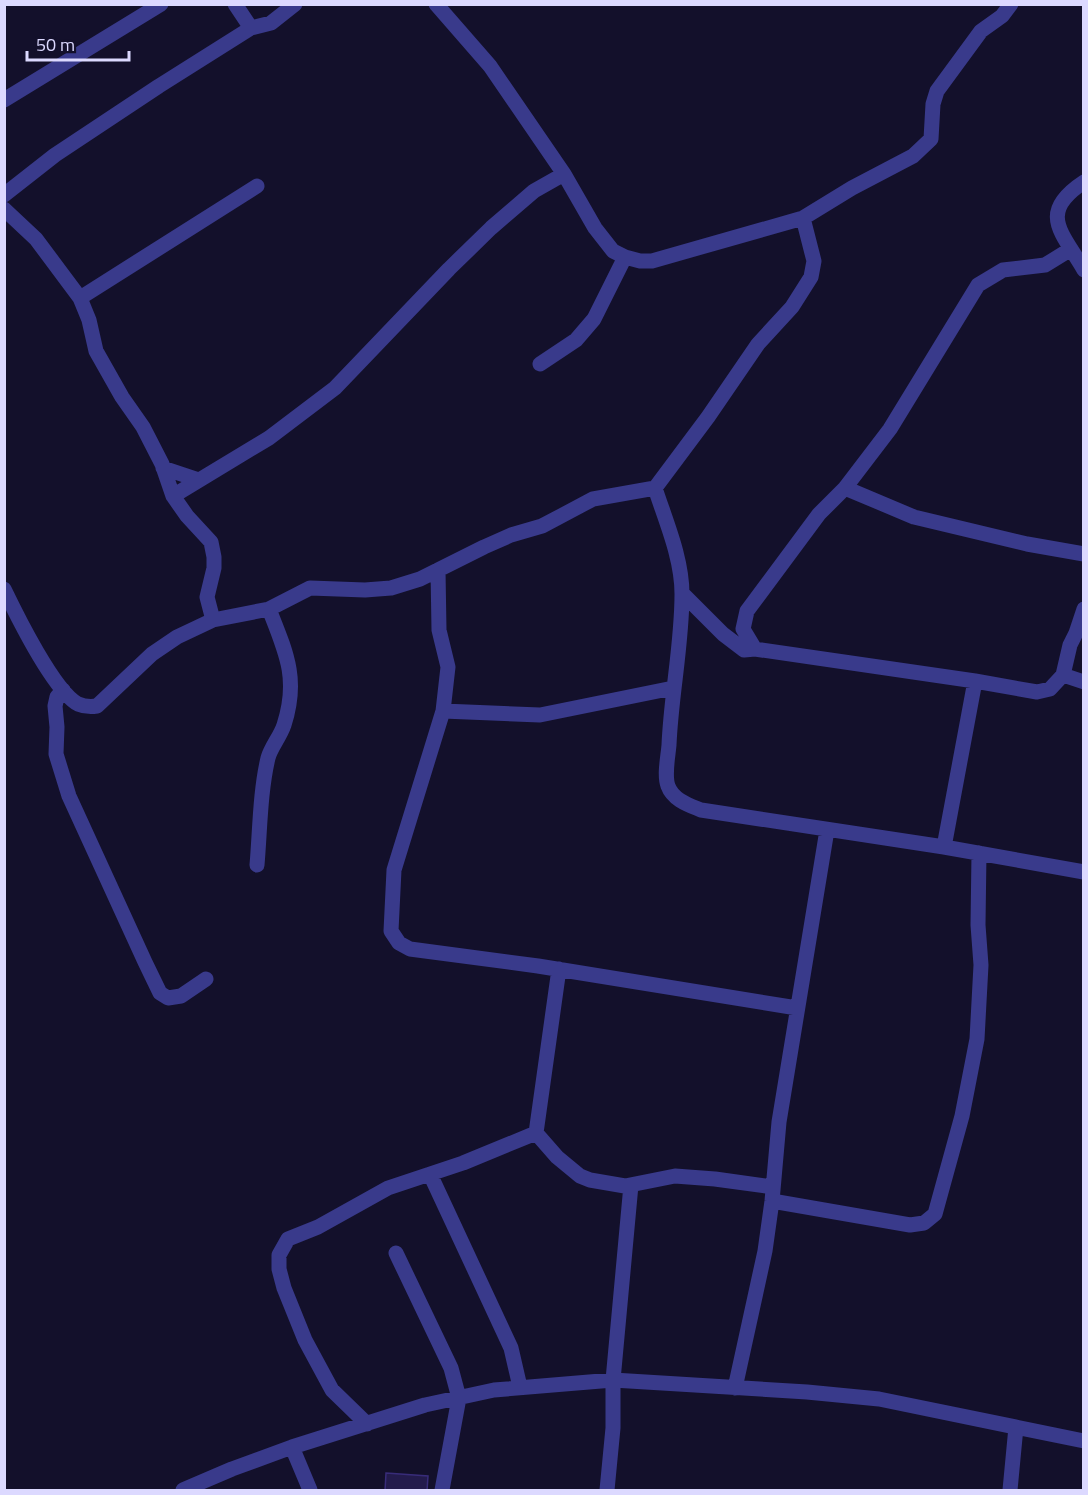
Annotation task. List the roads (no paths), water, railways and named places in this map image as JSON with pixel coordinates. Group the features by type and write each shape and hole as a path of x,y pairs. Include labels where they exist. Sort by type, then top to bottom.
{"street":[{"path":"4,100 161,4"},
{"path":"235,4 251,28"},
{"path":"4,195 55,155 159,86 251,28 271,22 295,4"},
{"path":"436,4 490,66 564,174 595,228 613,251 640,261 658,259 803,218 852,188 913,156 931,139 933,104 937,91 981,31 1002,16 1011,4"},
{"path":"173,496 268,438 335,388 491,228 534,191 564,174"},
{"path":"1083,182 1069,192 1056,212 1057,222 1083,270"},
{"path":"80,298 257,186"},
{"path":"4,209 36,239 80,298 89,320 96,351 122,397 143,427 163,468 173,496 187,516 211,542 214,568 207,597 213,620"},
{"path":"5,592 24,630 63,690 78,704 88,707 97,706 152,654 177,637 213,620 269,609 310,588 365,590 391,588 420,579 511,535 542,526 593,499 631,490 656,488 758,344 792,307 811,277 814,261 803,218"},
{"path":"755,650 743,629 747,611 819,514 845,488 890,429 978,285 1003,270 1045,264 1071,249"},
{"path":"540,364 576,340 594,319 626,257"},
{"path":"163,468 199,480"},
{"path":"656,488 678,559 682,593 668,763 668,786 676,797 684,804 701,810 944,847 1083,872"},
{"path":"845,488 914,517 1027,544 1083,554"},
{"path":"438,570 439,630 448,667 443,711 394,870 391,931 399,943 410,948 559,969 797,1008"},
{"path":"682,593 723,634 744,650 975,681 1037,692 1050,689 1064,675 1070,645 1083,609"},
{"path":"257,865 268,756 281,735 291,705 292,677 269,609"},
{"path":"1064,675 1083,682"},
{"path":"944,847 975,681"},
{"path":"443,711 540,715 673,688"},
{"path":"63,690 57,697 55,706 57,759 69,796 160,993 168,998 180,996 206,979"},
{"path":"735,1388 765,1251 778,1122 827,830"},
{"path":"559,969 536,1133 557,1157 580,1176 600,1182 631,1185 675,1176 715,1179 910,1225 924,1223 934,1214 962,1116 977,1039 981,965 978,925 979,854"},
{"path":"368,1424 332,1389 305,1340 284,1288 279,1269 279,1255 288,1239 318,1227 388,1188 489,1154 536,1133"},
{"path":"430,1174 511,1348 520,1387"},
{"path":"607,1491 613,1428 613,1380 631,1185"},
{"path":"396,1253 451,1368 459,1398 442,1491"},
{"path":"183,1491 232,1469 292,1447 425,1405 494,1390 613,1380 807,1392 879,1399 1016,1426 1083,1442"},
{"path":"1010,1491 1016,1426"},
{"path":"292,1447 310,1491"}]}
